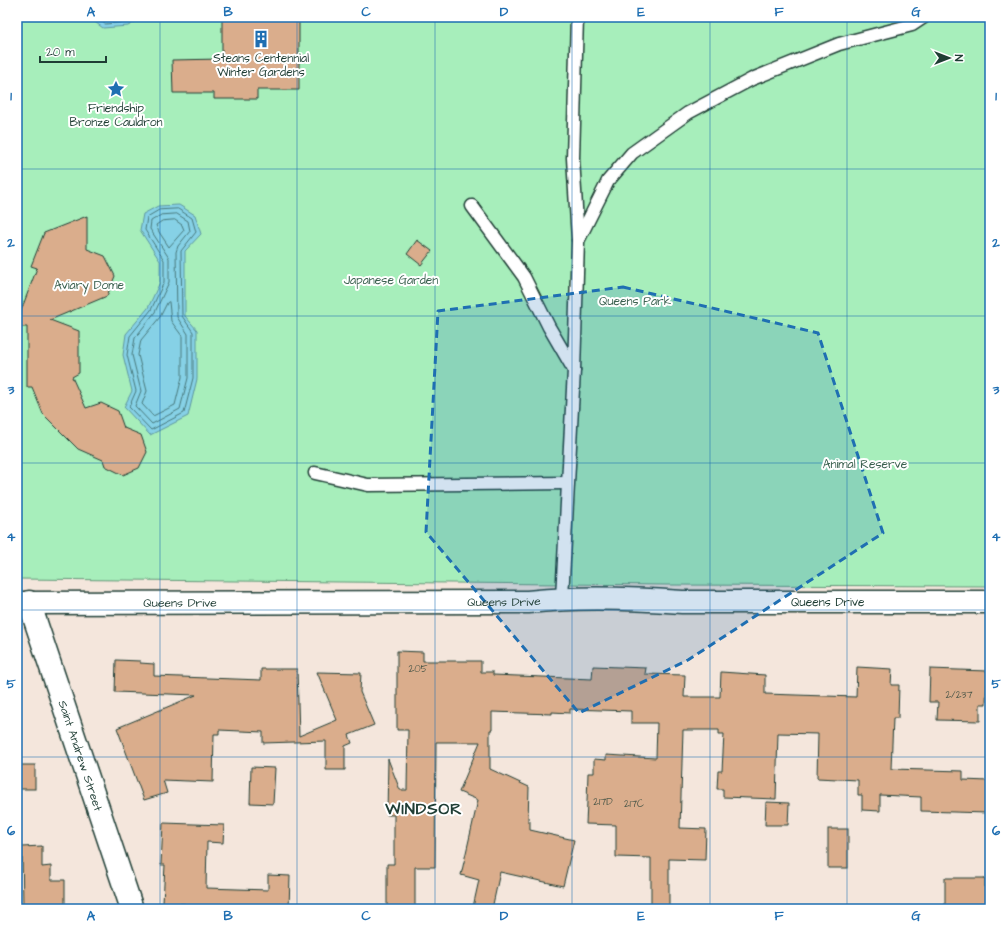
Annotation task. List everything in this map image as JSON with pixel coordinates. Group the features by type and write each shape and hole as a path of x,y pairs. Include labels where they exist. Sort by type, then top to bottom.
{"main road":[{"name":"Queens Drive","path":"23,603 528,602 562,598 633,598 682,602 990,602"},
{"name":"Saint Andrew Street","path":"23,603 132,909"}],"lane":[{"path":"562,598 574,370 578,241 573,158 577,17"},
{"path":"578,241 608,181 621,164 632,153 688,113 752,79 839,44 912,25 924,17"},
{"path":"472,206 524,277 549,327 574,370"},
{"path":"315,473 368,485 567,483"}],"highlighted area":[{"path":"623,287 818,333 883,533 688,660 579,713 426,532 438,311"}],"green space":[{"name":"Queens Park","path":"17,17 990,17 990,586 667,585 17,579"}],"water":[{"path":"88,17 144,17 128,26 103,28"},
{"path":"179,205 195,215 201,234 185,251 185,316 197,330 197,379 188,416 150,435 124,407 132,391 123,355 126,334 148,308 160,282 160,261 140,230 143,214 158,206"}],"building":[{"name":"Steans Centennial Winter Gardens","path":"222,17 299,17 299,90 257,90 257,99 214,99 214,93 173,93 172,60 222,59"},
{"path":"87,216 87,249 105,256 115,276 107,296 50,320 79,331 79,373 72,377 86,408 101,403 118,411 124,428 141,435 147,452 139,468 123,475 105,466 103,460 78,449 43,414 32,387 27,387 27,327 19,327 19,316 37,268 31,266 44,233"},
{"path":"417,240 432,251 421,265 407,254"},
{"path":"397,651 423,652 423,661 481,661 481,672 493,672 493,675 592,679 593,666 646,668 645,674 685,675 684,697 720,697 721,672 765,675 765,694 856,697 857,667 892,669 891,685 899,685 898,718 893,718 891,769 963,771 963,780 988,781 987,813 921,811 921,797 880,795 880,811 862,810 862,795 858,795 858,780 817,778 818,734 778,733 776,799 723,797 723,789 717,789 718,771 722,771 724,734 719,734 719,730 683,730 680,828 706,829 705,860 669,859 669,909 651,909 651,858 616,857 616,825 586,824 588,773 594,773 594,759 606,760 606,755 656,758 657,723 631,723 631,711 570,709 570,713 552,712 552,714 492,712 492,730 490,730 490,769 529,787 528,821 530,821 530,830 574,840 563,886 500,872 492,909 473,907 479,880 461,875 478,800 459,792 480,742 436,742 435,867 415,867 415,909 387,909 387,864 394,864 394,815 387,815 388,759 400,790 407,790 408,730 397,730"},
{"path":"116,660 140,661 140,663 154,664 154,676 261,680 261,669 297,669 299,736 337,720 317,672 361,673 360,692 374,725 349,735 352,743 345,746 345,770 326,770 326,741 263,743 263,732 219,730 219,734 214,734 213,782 163,780 167,793 144,800 117,728 196,695 115,692"},
{"path":"930,669 987,671 986,704 980,704 980,721 937,720 938,702 929,702"},
{"path":"17,765 35,765 35,789 17,789"},
{"path":"251,767 275,768 273,804 250,803"},
{"path":"766,802 789,803 788,825 765,825"},
{"path":"163,823 224,825 223,843 207,842 206,888 268,890 268,875 290,876 289,909 224,909 185,907 185,904 163,903 165,865 161,865"},
{"path":"828,829 848,829 848,868 828,868"},
{"path":"42,846 42,867 51,866 51,880 65,880 65,904 57,904 57,909 23,909 22,847"},
{"path":"945,878 985,878 985,887 990,887 990,909 945,909"}],"place":[{"name":"Steans Centennial Winter Gardens","path":"261,39"},
{"name":"Friendship Bronze Cauldron","path":"116,89"}],"district":[{"name":"WINDSOR","path":"424,808"}],"park label":[{"name":"Japanese Garden","path":"391,280"},
{"name":"Aviary Dome","path":"89,285"},
{"name":"Animal Reserve","path":"865,464"}]}
